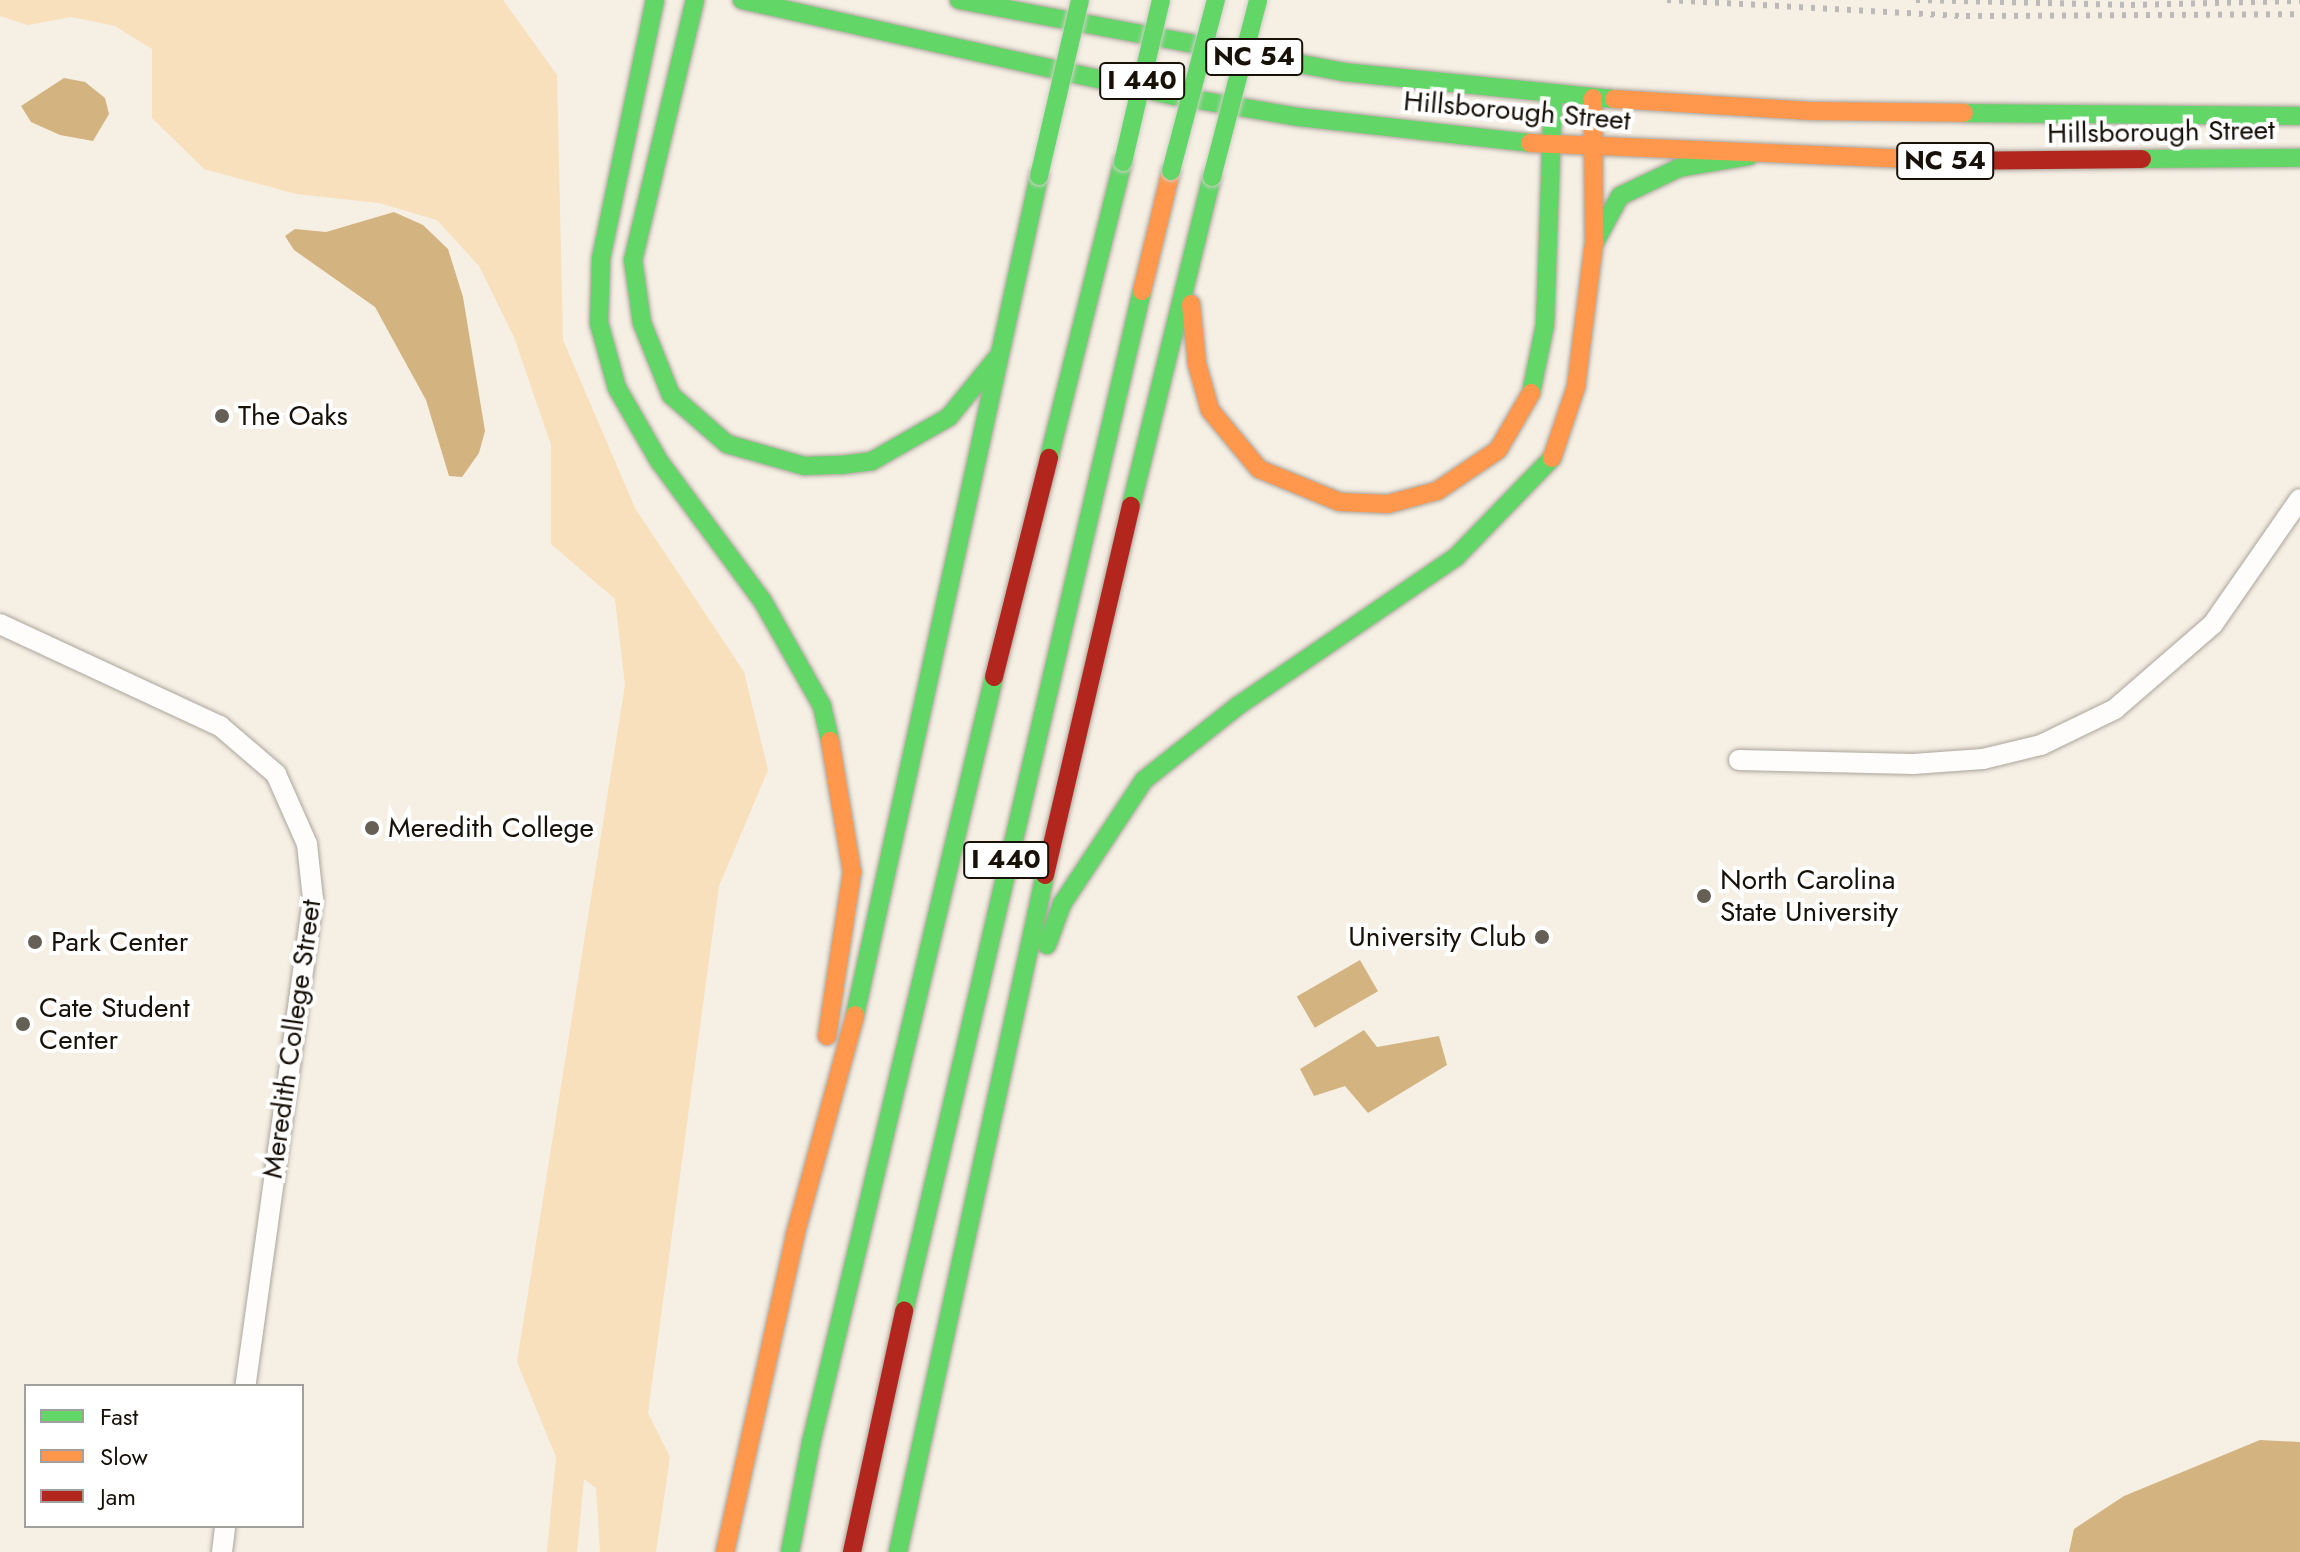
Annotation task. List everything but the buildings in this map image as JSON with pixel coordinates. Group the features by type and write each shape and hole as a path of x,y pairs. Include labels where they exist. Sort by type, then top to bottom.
{"main road":[{"path":"655,0 601,259 599,323 617,388 659,461 762,600 807,671 833,744 846,816 852,872 795,1235"},
{"path":"695,0 638,222 633,260 642,323 671,395 727,444 767,459 804,466 872,461 949,417 1003,351"},
{"name":"Hillsborough Street","path":"742,0 1191,99 1299,117 1549,145 1749,156 2022,163 2300,158"},
{"name":"Hillsborough Street","path":"959,0 1109,32 1343,72 1553,95 1996,116 2300,116"},
{"path":"725,1552 795,1235 851,1031 1080,0"},
{"name":"I 440","path":"790,1552 811,1443 955,835 1161,0"},
{"name":"I 440","path":"852,1552 948,1109 1171,171 1216,0"},
{"path":"898,1552 996,1086 1188,271 1258,0"},
{"path":"1188,271 1197,364 1210,410 1259,469 1340,502 1388,504 1437,491 1498,450 1529,401 1545,325 1553,95"},
{"path":"996,1086 1062,904 1144,780 1239,705 1456,557 1551,461 1576,387 1594,243 1593,98"},
{"path":"1594,243 1620,196 1679,168 1749,156"}],"street":[{"path":"1739,760 1913,764 1983,759 2041,745 2115,709 2213,624 2300,499"},
{"name":"Meredith College Street","path":"0,624 220,726 276,774 307,844 313,899 245,1384"},
{"path":"222,1552 225,1528"}],"shaded area":[{"path":"0,0 503,0 557,75 563,340 635,508 744,672 768,770 719,886 648,1413 670,1457 656,1552 600,1552 596,1488 584,1479 577,1552 547,1552 556,1457 517,1362 625,685 615,599 551,544 551,445 514,337 479,266 437,220 379,203 296,194 204,169 152,118 152,49 115,26 71,17 28,25 0,16"},
{"path":"64,78 85,82 105,98 109,114 93,141 60,135 31,122 21,106"},
{"path":"394,212 423,225 448,249 463,297 485,431 479,453 462,477 449,476 426,400 375,307 294,250 285,236 295,229 326,232"},
{"path":"1360,960 1378,991 1315,1028 1297,997"},
{"path":"1364,1030 1377,1047 1439,1036 1447,1065 1368,1113 1345,1086 1314,1096 1300,1069"},
{"path":"2260,1440 2300,1442 2300,1552 2069,1552 2074,1529 2124,1496"}],"railway":[{"path":"1667,0 1966,16 2300,14"},
{"path":"1916,0 2131,5 2300,1"}],"traffic: fast":[{"path":"655,0 601,259 599,323 617,388 659,461 762,600 822,706 830,741"},
{"path":"695,0 633,260 642,323 671,395 727,444 804,466 841,465 872,461 949,417 997,358"},
{"path":"742,0 1175,96 1299,117 1530,143"},
{"path":"959,0 1343,72 1614,99"},
{"path":"1039,176 1080,0"},
{"path":"1123,162 1161,0"},
{"path":"1171,171 1216,0"},
{"path":"1212,177 1258,0"},
{"path":"1531,393 1545,325 1553,95"},
{"path":"1964,113 2300,116"},
{"path":"1595,242 1620,196 1679,168 1749,156"},
{"path":"2142,159 2300,158"},
{"path":"1049,458 1123,162"},
{"path":"855,1015 1039,176"},
{"path":"1131,506 1212,177"},
{"path":"904,1311 1142,291"},
{"path":"1047,945 1062,904 1144,780 1239,705 1456,557 1552,458"},
{"path":"790,1552 811,1443 994,677"},
{"path":"898,1552 1045,875"}],"traffic: slow":[{"path":"1552,458 1576,387 1594,243 1593,98"},
{"path":"1614,99 1811,111 1964,113"},
{"path":"1530,143 1952,161"},
{"path":"1142,291 1171,171"},
{"path":"1191,304 1197,364 1210,410 1259,469 1340,502 1388,504 1437,491 1498,450 1531,393"},
{"path":"827,1036 852,872 830,741"},
{"path":"725,1552 795,1235 855,1015"}],"traffic: jam":[{"path":"1952,161 2142,159"},
{"path":"994,677 1049,458"},
{"path":"1045,875 1131,506"},
{"path":"852,1552 904,1311"}],"place":[{"name":"The Oaks","path":"222,416"},
{"name":"Meredith College","path":"372,828"},
{"name":"North Carolina State University","path":"1704,896"},
{"name":"University Club","path":"1542,937"},
{"name":"Park Center","path":"35,942"},
{"name":"Cate Student Center","path":"23,1024"}]}
